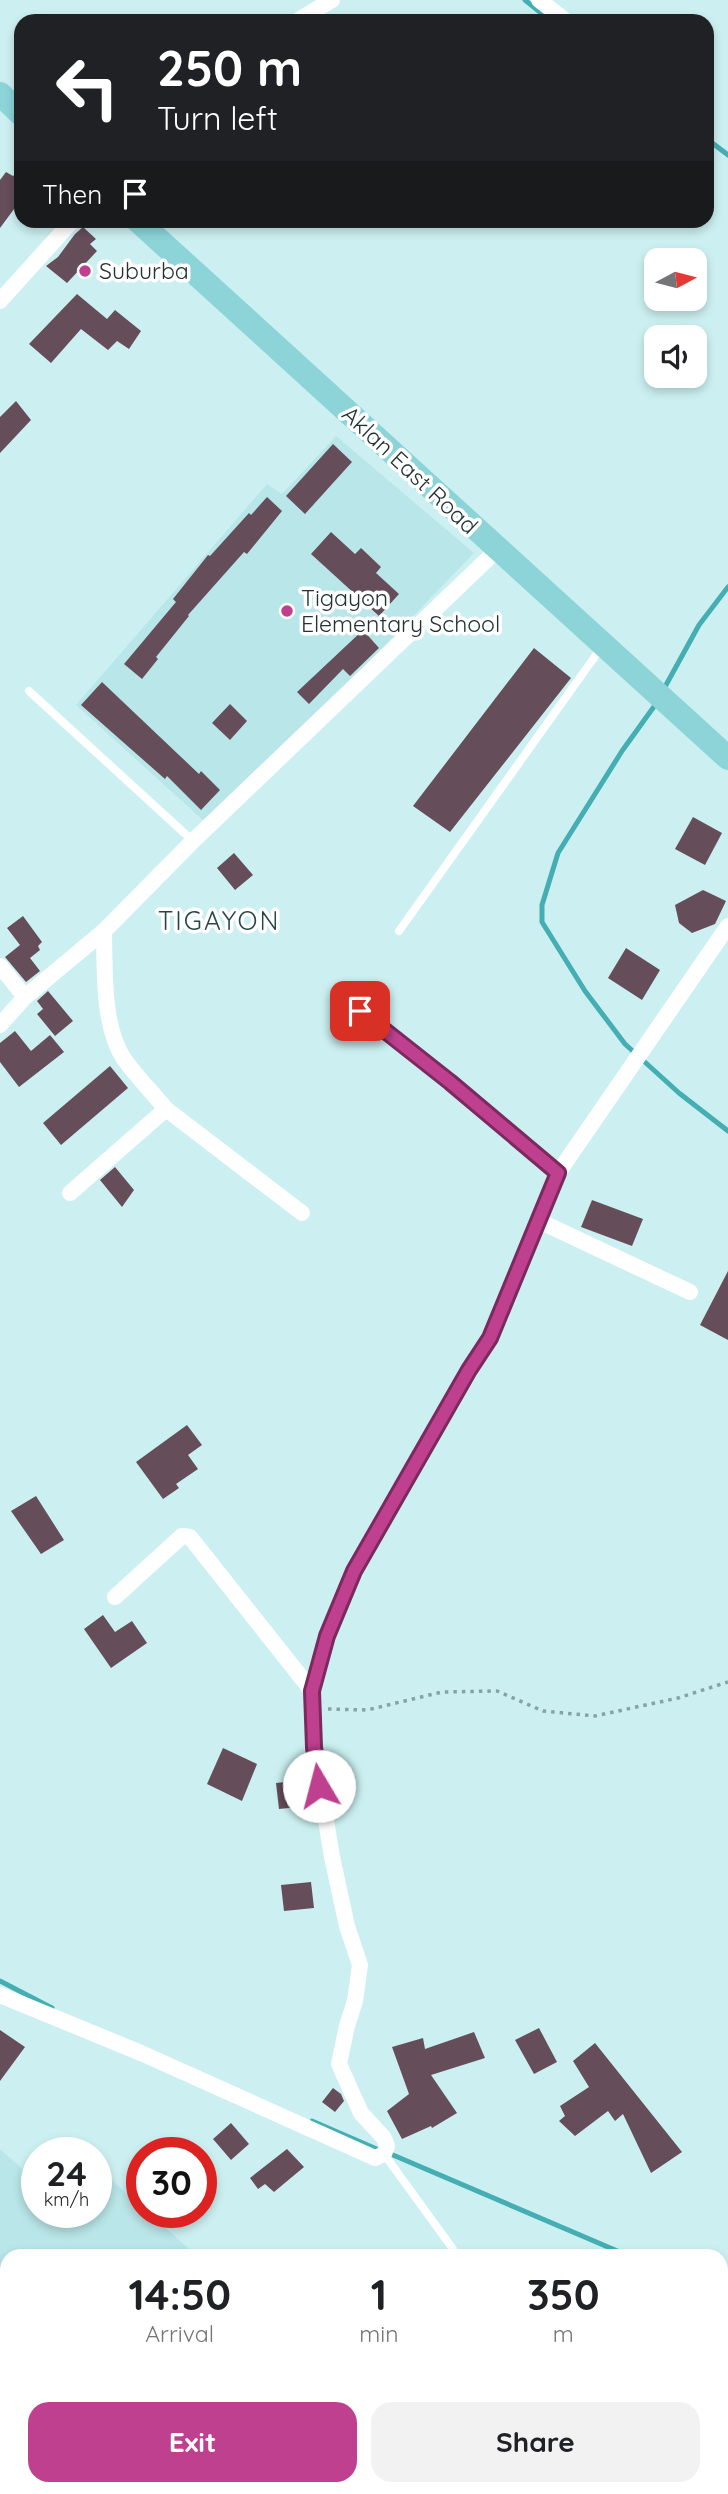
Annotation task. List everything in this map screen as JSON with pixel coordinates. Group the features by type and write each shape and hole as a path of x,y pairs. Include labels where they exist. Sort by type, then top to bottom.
{"main road":[{"path":"0,94 14,107"},
{"name":"Aklan East Road","path":"147,228 602,646 728,758"}],"street":[{"path":"309,14 332,0"},
{"path":"538,0 557,14"},
{"path":"0,300 66,228"},
{"path":"0,1026 25,997 104,931 193,841 497,550"},
{"path":"0,1995 141,2053 375,2158 384,2154 387,2146 384,2138 360,2113 339,2064 346,2026 355,2001 360,1965 347,1926 322,1806 314,1747 312,1691 327,1636 354,1571 490,1338 558,1173 728,926"},
{"path":"104,931 106,995 113,1032 122,1057 166,1109 302,1213"},
{"path":"0,966 25,997"},
{"path":"70,1193 166,1109"},
{"path":"539,1221 690,1292"},
{"path":"115,1597 182,1536 190,1537 312,1691"}],"lane":[{"path":"399,931 602,646"},
{"path":"29,691 193,841"},
{"path":"346,1000 450,1082 558,1173"},
{"path":"384,2154 453,2249"}],"path":[{"path":"312,1709 368,1710 442,1692 497,1691 543,1711 595,1716 678,1698 728,1682"}],"shaded area":[{"name":"Tigayon Elementary School","path":"336,436 474,553 361,670 204,821 76,705 267,484 282,494"},
{"path":"0,2149 21,2168 21,2228 112,2228 112,2180 126,2193 126,2228 166,2228 189,2249 0,2249"}],"building":[{"path":"6,172 13,176 14,209 0,228 0,180"},
{"path":"84,228 96,239 90,244 97,251 67,283 46,266 58,257 75,234"},
{"path":"77,294 107,319 115,310 141,331 129,349 117,341 108,350 81,329 51,363 29,344"},
{"path":"16,401 31,420 0,453 0,417"},
{"path":"333,444 352,462 305,514 286,496"},
{"path":"267,497 282,511 247,554 244,552 188,615 142,679 124,664 176,602 173,599 208,555 210,556"},
{"path":"331,532 355,554 361,548 381,567 376,573 399,594 379,616 311,554"},
{"path":"363,630 379,648 350,676 343,669 309,704 297,692"},
{"path":"534,648 571,678 450,832 413,806"},
{"path":"102,682 199,774 201,771 220,790 201,810 167,776 165,779 81,705"},
{"path":"230,704 247,721 230,740 212,723"},
{"path":"693,817 722,833 705,865 675,849"},
{"path":"234,853 253,875 235,890 217,868"},
{"path":"703,890 726,901 715,924 692,933 679,923 675,905"},
{"path":"23,916 42,942 38,946 40,950 30,958 40,971 26,982 5,957 20,945 7,928"},
{"path":"626,948 660,970 642,1000 608,978"},
{"path":"48,991 73,1021 55,1036 37,1014 43,1009 37,1001"},
{"path":"15,1031 31,1051 50,1035 64,1052 19,1087 0,1062 0,1043"},
{"path":"110,1066 128,1088 61,1145 43,1123"},
{"path":"115,1167 134,1190 122,1207 100,1180"},
{"path":"592,1200 643,1219 632,1246 581,1227"},
{"path":"728,1271 728,1340 700,1325"},
{"path":"187,1425 202,1445 188,1455 198,1469 176,1484 179,1488 163,1499 136,1462"},
{"path":"36,1496 64,1540 41,1554 11,1511"},
{"path":"103,1615 115,1632 132,1621 147,1643 111,1668 84,1629"},
{"path":"223,1748 257,1764 242,1801 207,1784"},
{"path":"305,1780 308,1806 279,1809 276,1783"},
{"path":"311,1882 314,1908 284,1911 281,1885"},
{"path":"539,2028 557,2062 534,2074 515,2040"},
{"path":"0,2030 25,2047 0,2081"},
{"path":"474,2032 485,2058 431,2075 457,2113 432,2128 431,2126 402,2139 387,2111 409,2094 392,2047 423,2038 425,2049"},
{"path":"595,2043 682,2152 651,2173 623,2114 615,2121 608,2111 575,2136 559,2121 565,2116 560,2106 589,2087 573,2061"},
{"path":"333,2088 341,2094 344,2101 335,2112 322,2102"},
{"path":"231,2123 249,2144 231,2160 217,2144 215,2137"},
{"path":"287,2149 304,2167 274,2192 265,2184 258,2189 250,2178"}],"waterway":[{"path":"525,0 542,14"},
{"path":"714,144 728,155"},
{"path":"666,685 699,625 728,587"},
{"path":"658,701 622,751 558,853 542,905 542,922 585,991 625,1044 679,1093 728,1131"},
{"path":"0,1981 52,2008"},
{"path":"312,2121 379,2150"},
{"path":"393,2155 613,2249"}],"place":[{"name":"Suburba","path":"85,271"},
{"name":"Tigayon Elementary School","path":"287,611"}],"district":[{"name":"TIGAYON","path":"219,921"}],"route":[{"path":"319,1786 314,1747 312,1691 327,1636 354,1571 490,1338 558,1173 360,1011"}]}
